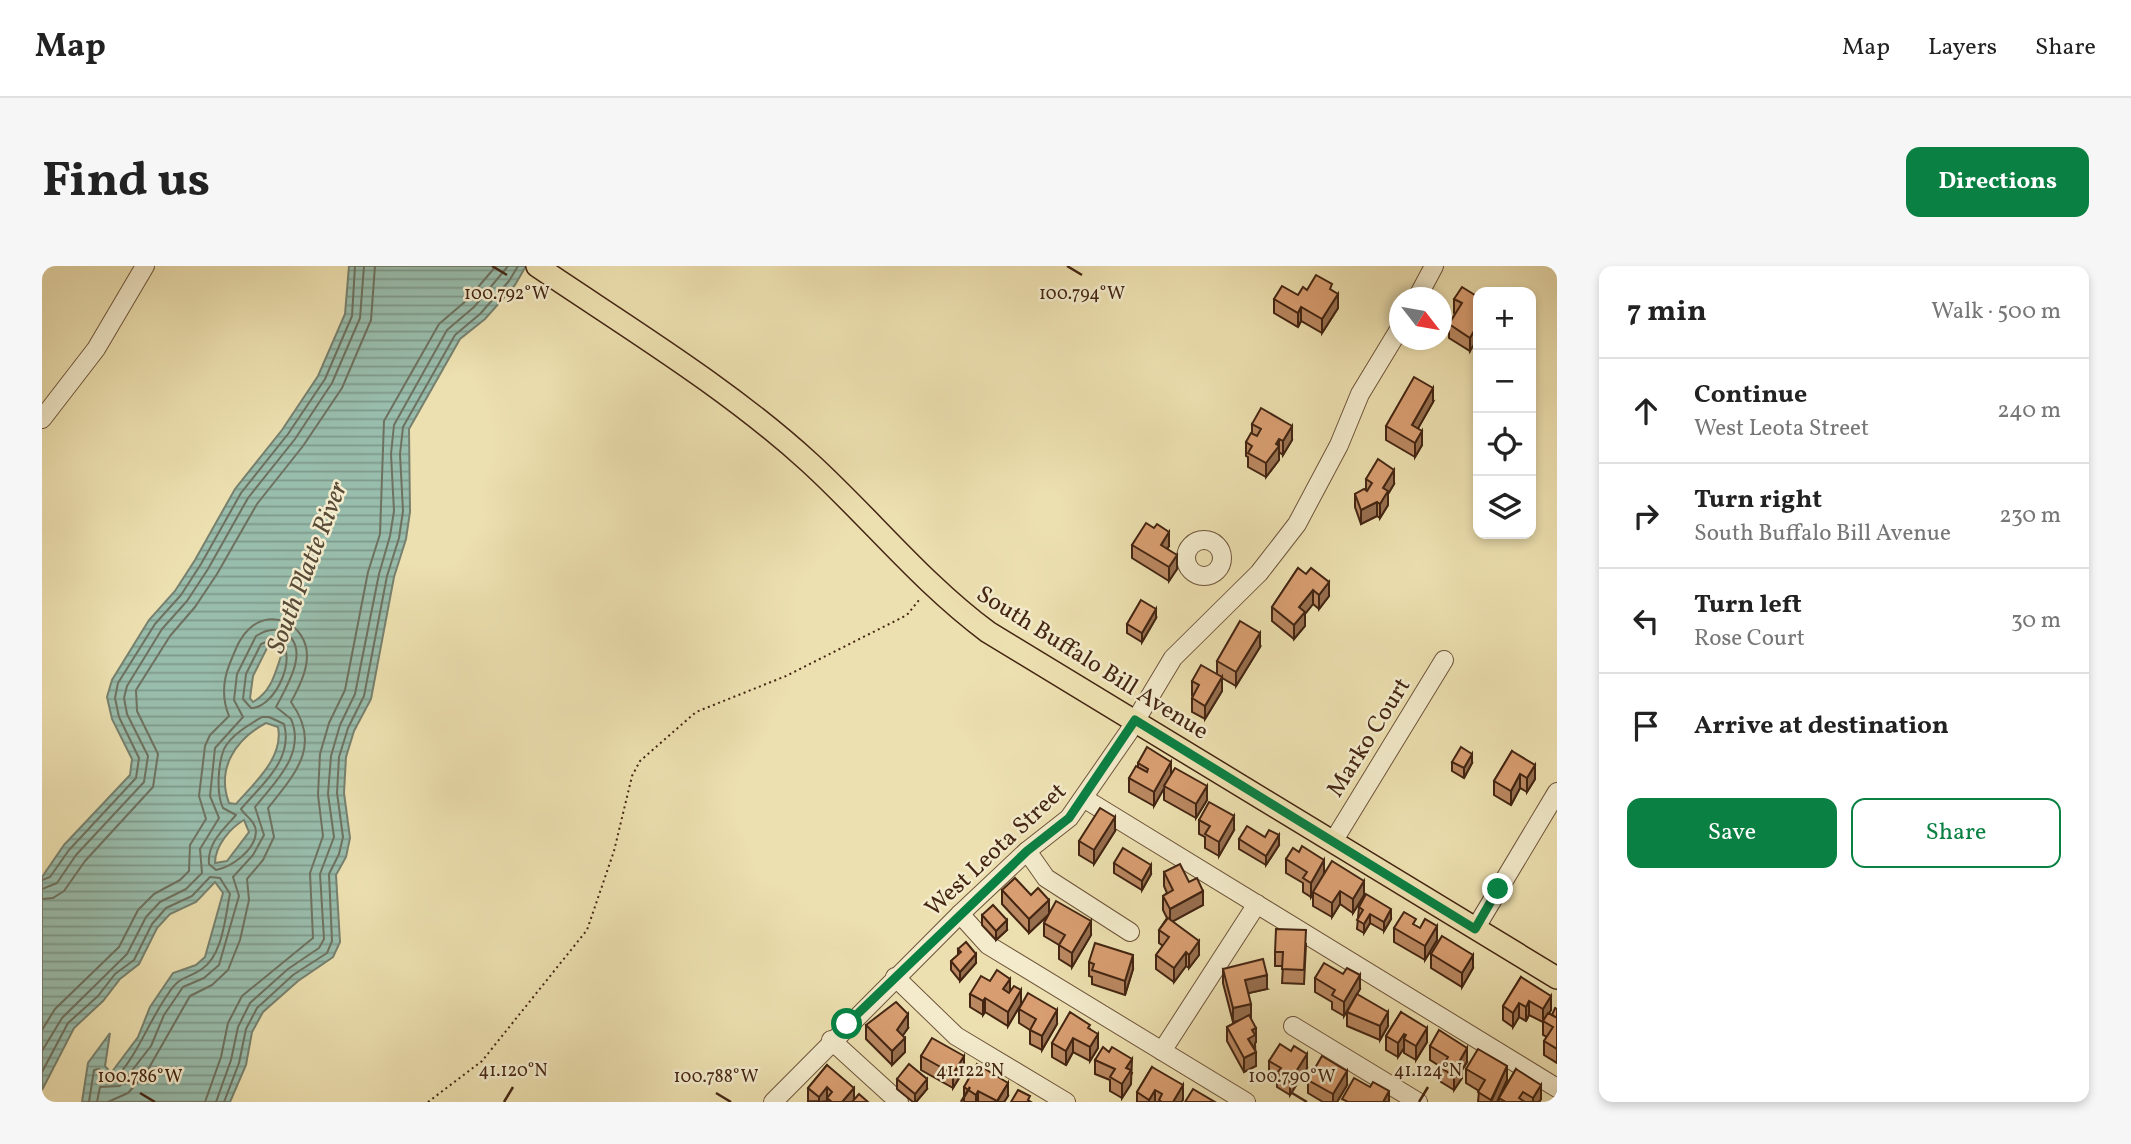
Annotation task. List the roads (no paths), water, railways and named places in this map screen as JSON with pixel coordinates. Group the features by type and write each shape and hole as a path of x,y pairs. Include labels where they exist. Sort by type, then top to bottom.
{"main road":[{"name":"South Buffalo Bill Avenue","path":"537,266 680,363 812,464 912,568 988,632 1557,978"}],"street":[{"path":"42,419 96,349 145,266"},
{"path":"1423,287 1434,266"},
{"name":"West Leota Street","path":"773,1102 895,977 1027,851 1069,818 1085,799 1173,658 1238,594 1297,524 1333,456 1360,394 1389,345"},
{"path":"1218,571 1238,594"},
{"name":"Marko Court","path":"1334,841 1444,660"},
{"path":"1475,929 1557,792"},
{"path":"1085,799 1557,1088"},
{"path":"1027,851 1046,878 1130,932"},
{"path":"1162,1051 1257,904"},
{"path":"960,914 988,945 1246,1102"},
{"path":"895,977 956,1036 1066,1102"},
{"path":"1293,1026 1418,1102"},
{"path":"831,1040 899,1102"}],"water":[{"name":"South Platte River","path":"349,266 526,266 515,285 485,319 460,339 409,429 410,512 406,539 394,577 371,699 354,731 346,757 344,793 350,838 346,857 336,875 340,942 333,957 298,981 263,1012 252,1032 246,1065 230,1102 82,1102 88,1063 110,1033 105,1066 111,1073 138,1037 150,1007 173,973 196,965 205,957 223,893 215,882 196,902 170,914 157,928 139,964 120,979 103,1001 74,1028 42,1090 42,877 64,845 130,775 132,759 112,719 107,697 112,680 149,620 175,591 195,560 235,489 282,430 318,376 345,314","holes":["276,645 281,656 274,676 264,693 253,702 250,698 253,676 267,648","266,723 278,727 276,749 266,769 251,787 236,804 229,803 225,778 227,767 238,746","244,820 249,832 227,861 215,863 220,844"]}]}
